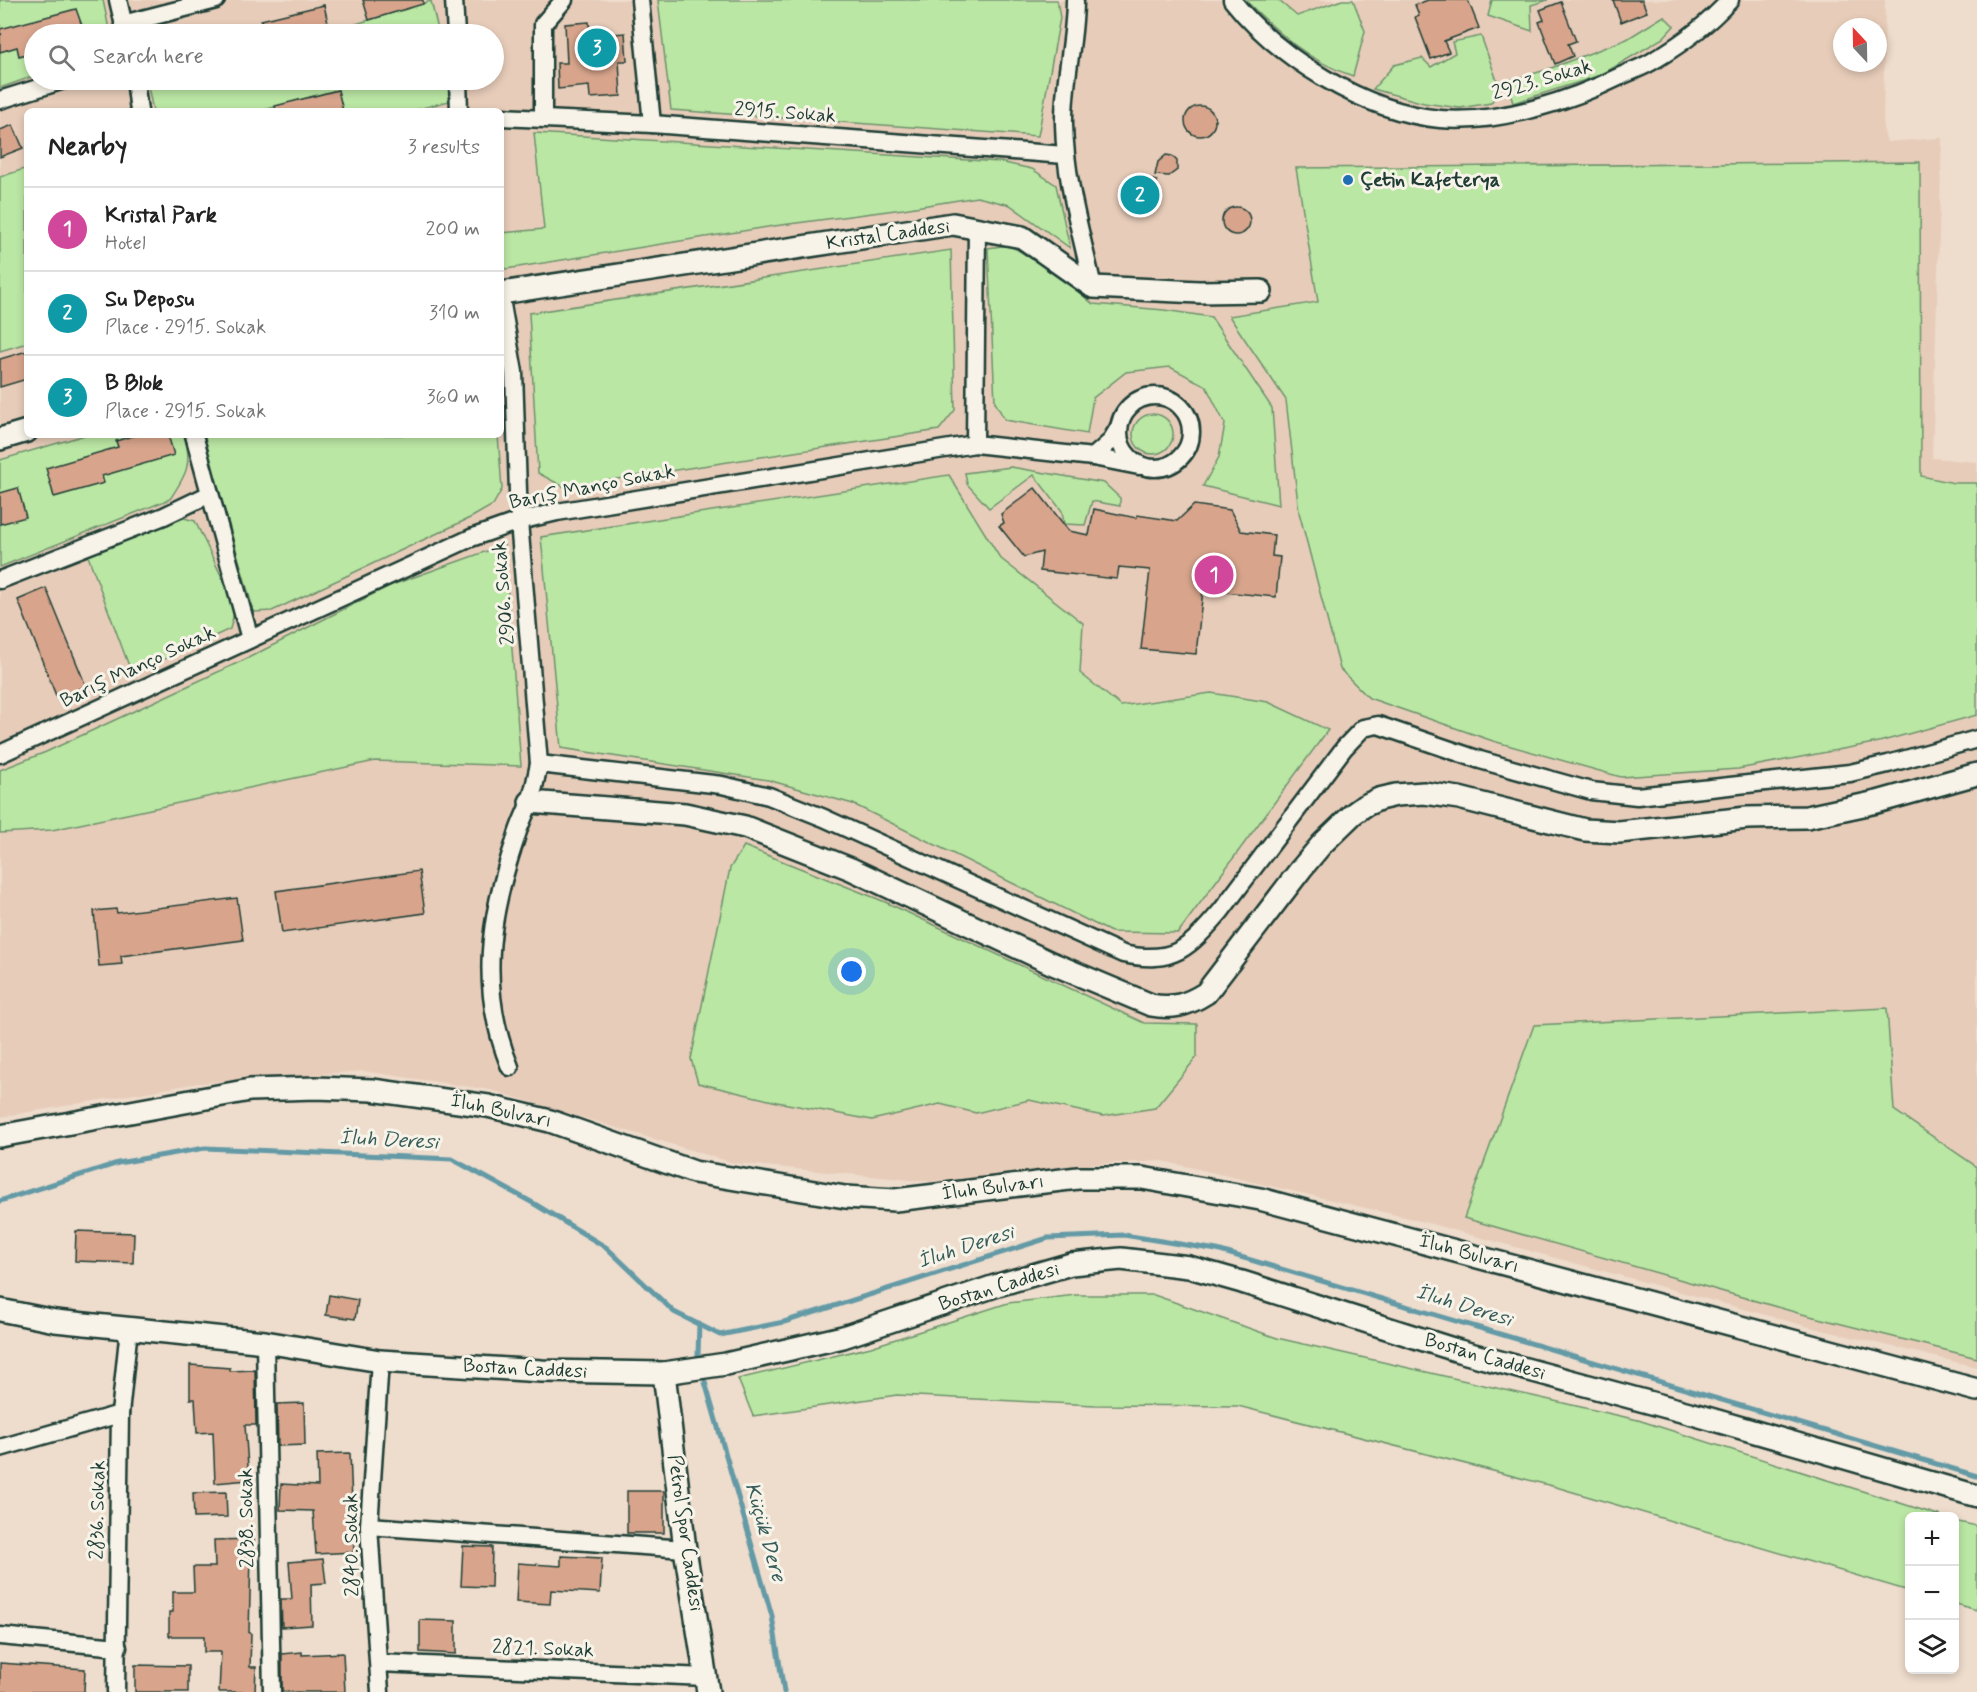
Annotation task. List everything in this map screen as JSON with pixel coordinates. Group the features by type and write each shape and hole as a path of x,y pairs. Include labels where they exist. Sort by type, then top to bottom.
{"street":[{"path":"118,0 124,24"},
{"path":"141,24 216,0"},
{"path":"454,0 455,24"},
{"path":"543,118 543,24 564,0"},
{"path":"640,0 652,124"},
{"path":"1075,0 1074,27 1064,101 1065,155 1093,287 1199,292 1261,291"},
{"name":"2923. Sokak","path":"1232,0 1243,14 1294,59 1347,90 1388,108 1440,118 1490,117 1548,104 1602,85 1654,60 1696,31 1730,0"},
{"path":"0,100 32,90"},
{"path":"136,90 139,108"},
{"path":"458,90 459,108"},
{"name":"2915. Sokak","path":"504,117 652,124 1065,155"},
{"name":"Kristal Caddesi","path":"504,293 953,224 1022,237 1093,287"},
{"path":"975,444 977,227"},
{"name":"2906. Sokak","path":"504,316 514,372 519,521 539,764 530,802 502,883 490,939 489,972 493,1004 499,1039 510,1067"},
{"path":"1149,396 1171,399 1188,414 1192,426 1191,439 1183,456 1168,467 1155,469 1143,466 1132,460 1124,451 1119,439 1122,417 1138,400 1149,396"},
{"path":"1093,457 1110,442 1119,428"},
{"path":"0,439 24,432"},
{"path":"195,438 250,639"},
{"name":"Barış Manço Sokak","path":"0,754 471,538 519,521 557,512 975,444 1093,457 1143,466"},
{"path":"0,580 164,516 210,494"},
{"path":"539,764 722,785 769,796 824,818 1123,954 1155,959 1182,949 1200,935 1344,748 1364,728 1378,725 1480,760 1591,791 1637,796 1850,773 1977,739"},
{"path":"530,802 685,814 745,827 851,869 1051,963 1151,1005 1176,1007 1191,1002 1206,993 1322,844 1353,814 1379,799 1424,793 1459,798 1585,830 1619,832 1747,818 1807,817 1877,802 1977,774"},
{"name":"İluh Bulvarı","path":"0,1136 250,1090 338,1089 383,1091 488,1106 550,1120 694,1172 845,1197 895,1200 1078,1178 1142,1178 1260,1199 1977,1390"},
{"name":"Bostan Caddesi","path":"0,1310 56,1321 265,1342 380,1361 542,1371 664,1373 726,1364 843,1337 998,1285 1071,1264 1121,1259 1189,1267 1459,1351 1700,1416 1977,1496"},
{"name":"2836. Sokak","path":"116,1692 120,1414 129,1328"},
{"name":"2838. Sokak","path":"265,1342 272,1692"},
{"name":"2840. Sokak","path":"380,1361 369,1526 380,1692"},
{"name":"Petrol Spor Caddesi","path":"664,1373 686,1549 707,1685"},
{"path":"0,1448 120,1414"},
{"path":"369,1526 686,1549"},
{"path":"0,1636 118,1647"},
{"name":"2821. Sokak","path":"379,1663 707,1685"}],"shaded area":[{"path":"0,0 1885,0 1885,18 1833,18 1833,72 1884,72 1883,129 1887,142 1942,138 1932,458 1977,462 1977,1367 1806,1326 1409,1218 1163,1161 1095,1164 932,1182 734,1163 491,1090 363,1071 199,1083 0,1117"}],"green space":[{"path":"0,0 103,0 108,24 24,24 24,80 0,88"},
{"path":"658,0 1057,0 1060,18 1038,136 671,110"},
{"path":"1245,0 1278,0 1297,16 1342,0 1353,0 1365,31 1353,76 1337,70 1294,45"},
{"path":"1492,0 1548,0 1531,5 1532,31 1488,16"},
{"path":"431,1 437,24 356,24"},
{"path":"1664,16 1674,26 1663,38 1601,75 1513,103 1507,81 1546,70 1627,39"},
{"path":"1481,36 1500,89 1491,103 1460,108 1424,103 1373,89 1394,65 1422,58 1431,67 1455,53 1452,42"},
{"path":"149,90 337,90 271,108 152,108"},
{"path":"337,90 451,90 453,100 422,108 342,108"},
{"path":"534,133 1000,162 1032,169 1056,185 1070,248 1010,205 977,197 504,268 504,233 544,229"},
{"path":"1920,162 1921,476 1954,483 1977,483 1977,715 1879,742 1738,769 1621,777 1493,741 1369,698 1340,669 1299,512 1286,400 1229,316 1318,302 1296,168"},
{"path":"24,169 24,344 0,351 0,177"},
{"path":"1009,245 1053,271 1093,304 1164,310 1211,317 1272,408 1279,505 1203,486 1219,457 1225,424 1206,386 1170,367 1126,372 1093,398 1087,434 1005,420 995,402 988,248"},
{"path":"951,250 955,410 939,430 564,487 538,473 529,313"},
{"path":"1153,414 1167,420 1173,434 1167,448 1153,454 1139,448 1133,434 1139,420"},
{"path":"75,438 185,438 188,454 184,476 170,499 0,567 0,460"},
{"path":"204,438 498,438 502,489 493,505 272,611 254,612"},
{"path":"1011,467 1104,483 1120,498 1120,506 1092,501 1085,525 1064,524 1062,511 1034,475 989,508 967,484 965,473"},
{"path":"949,475 1000,558 1083,623 1080,673 1121,706 1211,693 1268,702 1328,730 1178,933 1111,932 853,804 768,780 561,748 541,537"},
{"path":"184,518 195,521 228,590 234,613 230,629 132,674 88,556"},
{"path":"504,545 521,766 375,761 52,830 0,833 0,770 46,752 248,658 389,586"},
{"path":"744,846 883,901 1144,1023 1197,1024 1197,1057 1155,1108 1103,1116 1029,1100 976,1113 940,1104 872,1120 777,1102 698,1083 691,1059 730,868"},
{"path":"1887,1008 1894,1110 1977,1167 1977,1358 1798,1313 1464,1218 1534,1025"},
{"path":"1076,1295 1154,1295 1277,1338 1638,1420 1928,1512 1905,1512 1905,1590 1556,1487 1238,1406 1095,1405 897,1395 753,1416 738,1379 871,1347 1008,1303"},
{"path":"1959,1522 1977,1526 1977,1610 1959,1605"}],"building":[{"path":"363,0 423,0 423,4 369,20"},
{"path":"1428,0 1468,0 1479,28 1444,41 1449,52 1431,59 1415,17 1419,15 1415,5"},
{"path":"1613,0 1642,0 1647,12 1621,22"},
{"path":"1561,2 1576,41 1568,44 1573,56 1555,64 1539,22 1544,20 1540,10"},
{"path":"324,5 328,24 262,24 261,20"},
{"path":"76,9 81,24 24,24 24,55 19,56 17,47 0,52 0,35 2,34 0,34 0,29"},
{"path":"589,22 590,36 625,33 627,61 619,61 621,96 590,98 589,86 558,89 557,63 567,63 565,24"},
{"path":"338,90 342,108 275,108 275,106"},
{"path":"1200,106 1210,111 1215,121 1210,131 1200,136 1190,131 1185,121 1190,111"},
{"path":"13,125 23,148 0,157 0,130"},
{"path":"1166,155 1172,156 1177,161 1177,170 1169,176 1155,175 1158,162"},
{"path":"1141,177 1157,181 1156,197 1151,207 1141,211 1130,208 1123,194 1124,188 1131,180"},
{"path":"1236,207 1246,211 1250,221 1246,231 1236,235 1226,231 1222,221 1226,211"},
{"path":"24,352 24,380 0,387 0,359"},
{"path":"126,438 169,438 174,455 102,476 104,483 54,497 46,468 118,447 116,441"},
{"path":"18,488 26,517 0,524 0,493"},
{"path":"1035,488 1069,531 1089,535 1094,509 1136,518 1137,515 1177,521 1194,505 1230,510 1241,531 1274,535 1272,556 1280,557 1276,597 1203,590 1196,654 1141,649 1150,570 1119,567 1117,579 1040,571 1042,552 1024,557 999,526 1004,523 1001,514"},
{"path":"46,588 86,686 57,698 18,600"},
{"path":"419,871 425,913 282,933 276,891"},
{"path":"237,898 243,940 121,956 122,964 99,966 94,911 116,909 117,913"},
{"path":"76,1231 134,1233 133,1263 75,1261"},
{"path":"329,1295 358,1300 355,1319 326,1315"},
{"path":"190,1365 230,1368 230,1371 255,1370 256,1425 245,1425 249,1480 215,1483 213,1432 197,1433 195,1399 190,1399"},
{"path":"304,1403 305,1445 278,1446 277,1404"},
{"path":"350,1453 354,1552 316,1554 313,1511 280,1510 281,1484 318,1486 317,1454"},
{"path":"627,1491 664,1491 664,1533 627,1533"},
{"path":"226,1492 227,1517 194,1518 193,1493"},
{"path":"254,1539 255,1556 251,1556 249,1633 251,1633 250,1667 256,1667 255,1692 219,1692 221,1652 204,1652 204,1636 169,1636 169,1612 173,1612 173,1592 194,1592 193,1567 215,1567 214,1540"},
{"path":"463,1546 492,1547 491,1587 461,1586"},
{"path":"561,1556 602,1558 600,1593 551,1590 550,1604 516,1602 518,1563 561,1566"},
{"path":"323,1559 326,1583 311,1584 312,1625 282,1627 281,1599 292,1599 289,1562"},
{"path":"420,1620 456,1621 456,1654 420,1652"},
{"path":"302,1652 302,1655 343,1653 345,1692 282,1692 282,1654"},
{"path":"0,1663 85,1669 84,1692 0,1692"},
{"path":"135,1665 188,1666 188,1692 135,1692"}],"waterway":[{"name":"İluh Deresi","path":"0,1201 118,1163 205,1148 452,1159 533,1203 607,1248 674,1312 720,1335 784,1322 1048,1238 1124,1235 1217,1250 1977,1476"},
{"name":"Küçük Dere","path":"698,1355 699,1324"},
{"name":"Küçük Dere","path":"705,1382 772,1616 784,1692"}],"place":[{"name":"B Blok","path":"597,48"},
{"name":"Çetin Kafeterya","path":"1348,180"},
{"name":"Su Deposu","path":"1140,195"},
{"name":"Kristal Park","path":"1214,575"}]}
